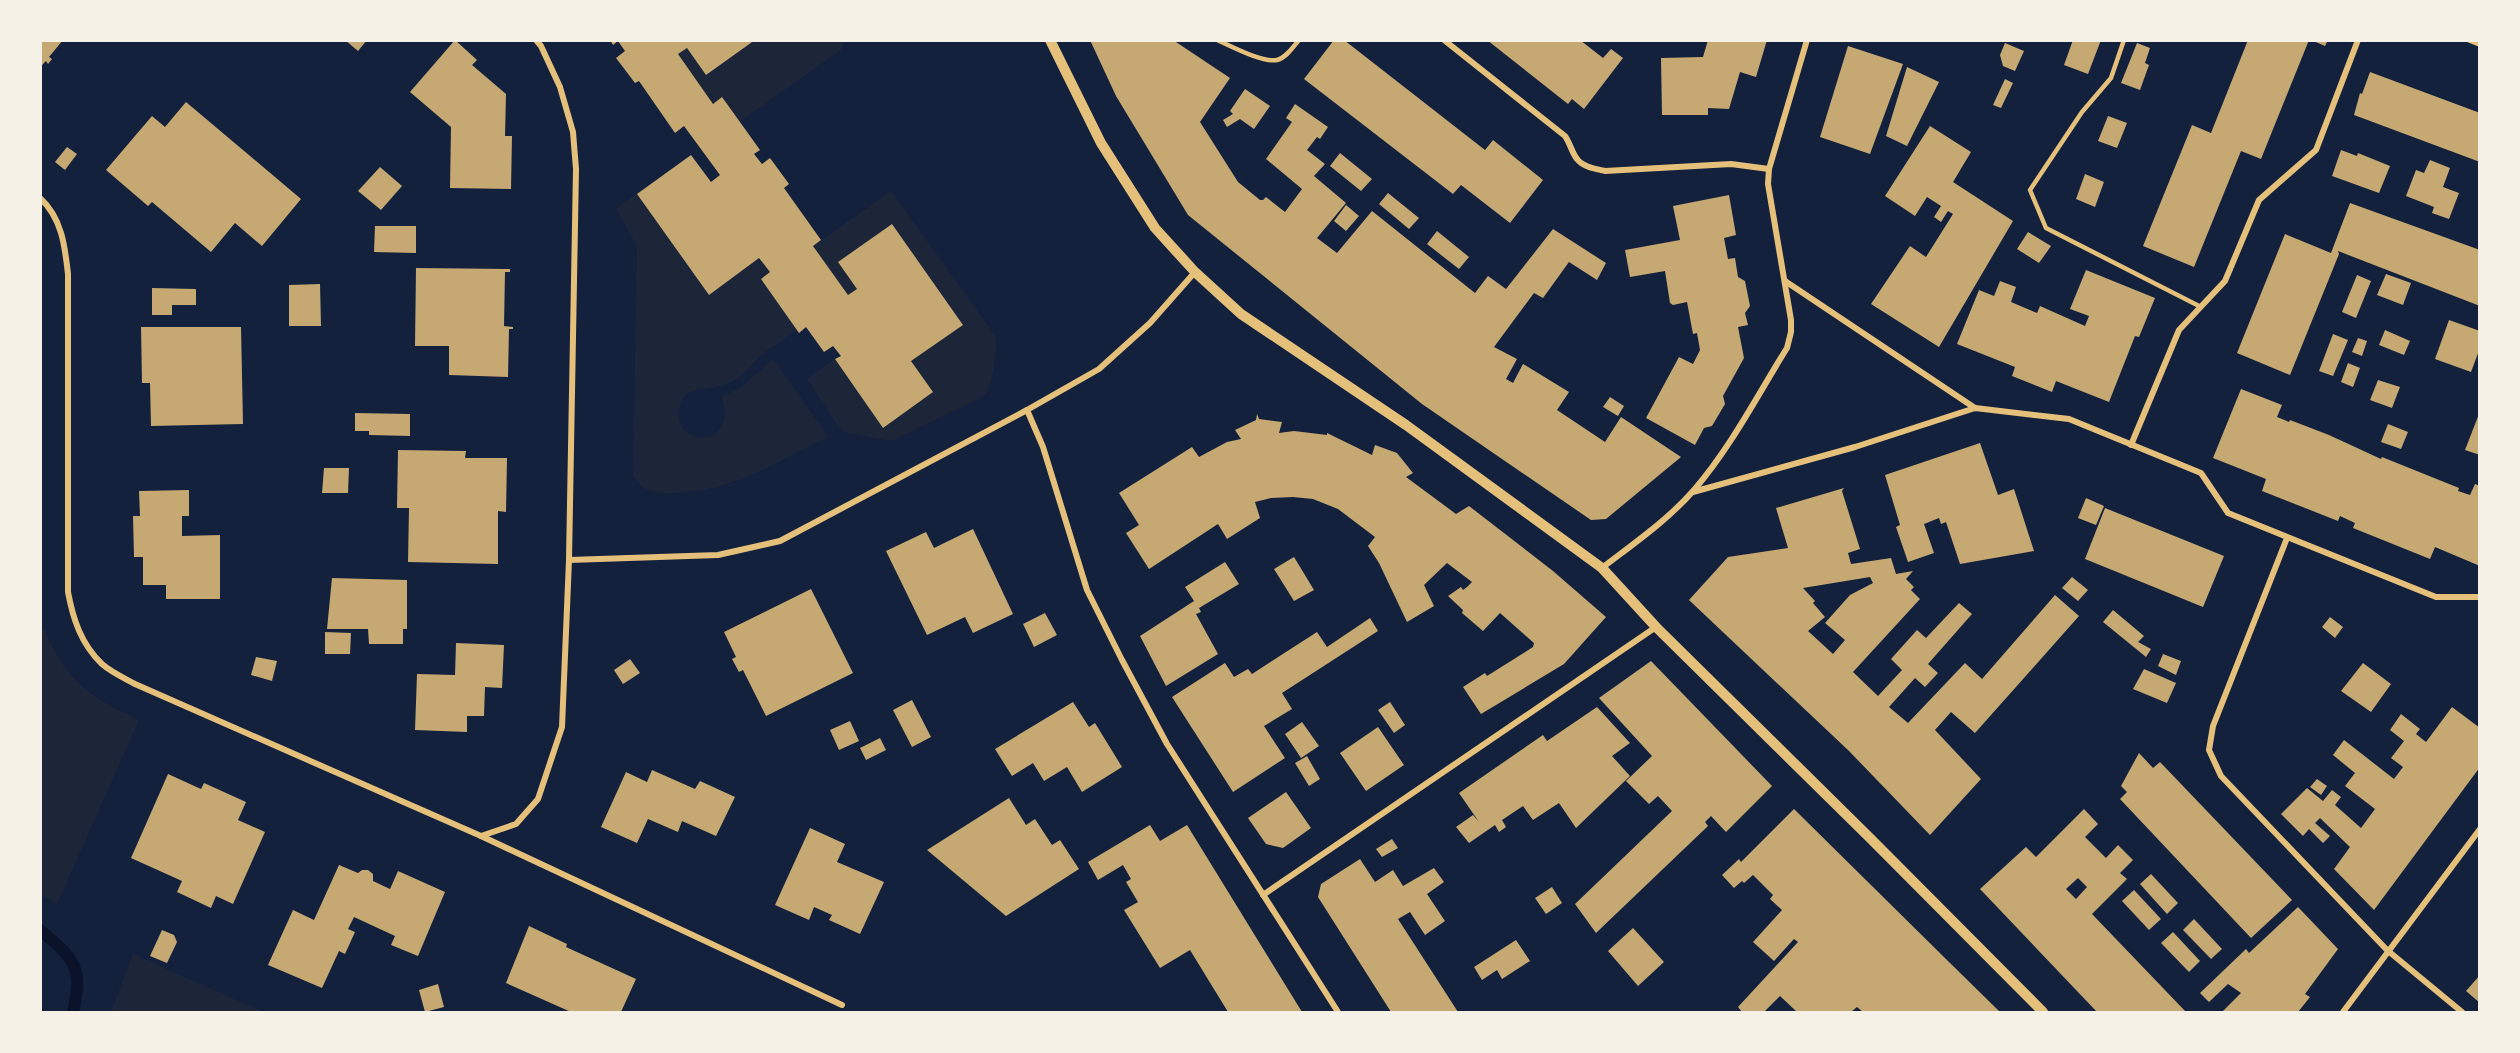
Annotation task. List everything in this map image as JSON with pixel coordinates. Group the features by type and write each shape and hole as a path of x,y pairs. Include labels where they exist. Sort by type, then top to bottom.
{"street":[{"path":"481,836 516,824 538,799 562,727 569,560 576,169 573,132 560,87 536,40"},
{"path":"1050,40 1107,153 1155,228 1195,272 1241,314 1406,425 1602,568 1656,627 2043,1012"},
{"path":"1444,40 1565,136 1571,144 1576,159 1589,167 1605,171 1731,164 1769,169"},
{"path":"1602,568 1663,520 1692,492 1722,454 1786,348 1791,332 1785,281 1770,204 1769,169 1808,40"},
{"path":"2131,444 2179,330 2225,281 2259,200 2316,150 2358,40"},
{"path":"2470,40 2480,44"},
{"path":"40,198 59,224 65,249 68,286 68,592 73,617 85,643 103,665 135,684 481,836 842,1005"},
{"path":"569,560 718,555 780,541 1027,410 1099,369 1150,323 1195,272"},
{"path":"1785,281 1976,408"},
{"path":"1692,492 1855,447 1976,408 2070,419 2202,473 2228,513 2436,597 2480,597"},
{"path":"1027,410 1043,447 1087,590 1167,744 1338,1012"},
{"path":"2287,538 2212,726 2209,750 2221,776 2387,950 2462,1012"},
{"path":"1263,895 1656,627"},
{"path":"2343,1012 2387,950 2480,829"}],"lane":[{"path":"1217,40 1266,60 1277,60 1285,56 1299,40"},
{"path":"2124,40 2111,78 2082,112 2030,190 2046,228 2201,307"}],"shaded area":[{"path":"844,40 842,49 739,122 713,104 678,54 687,48 706,75 755,41"},
{"path":"891,191 995,335 996,341 992,376 984,396 892,441 842,432 807,379 835,359 883,428 933,392 911,361 963,324 892,224 838,262 857,289 848,295 813,246"},
{"path":"637,194 708,294 759,258 770,272 761,279 797,330 761,355 732,382 690,391 679,408 679,417 687,432 703,437 714,435 721,427 725,417 721,396 739,389 773,359 829,437 754,474 714,488 694,492 656,492 644,488 633,476 637,247 616,208"},
{"path":"41,629 45,629 61,661 81,685 107,704 139,720 57,904 41,895"},
{"path":"133,954 263,1012 111,1012"}],"building":[{"path":"40,40 63,40 49,57 52,59 48,64 46,61 40,67"},
{"path":"345,40 367,40 358,51"},
{"path":"455,40 477,60 472,65 506,94 505,136 512,136 511,189 450,188 451,127 410,92"},
{"path":"610,40 755,40 706,75 687,48 678,54 713,104 722,97 760,150 754,154 762,164 770,158 789,184 784,188 821,240 813,246 848,295 857,289 838,262 892,224 963,325 911,361 933,392 883,428 835,359 841,356 833,346 824,352 806,327 799,333 761,279 770,272 759,258 709,295 637,194 691,155 711,182 720,175 684,126 675,133 639,81 635,83 616,58 625,51 618,41 613,45"},
{"path":"1090,40 1173,40 1230,78 1200,122 1238,182 1260,200 1266,197 1285,212 1302,189 1266,159 1292,122 1286,118 1295,104 1328,127 1320,139 1317,137 1307,150 1325,164 1314,176 1346,203 1317,238 1337,253 1372,211 1475,293 1488,276 1506,289 1553,229 1606,263 1597,280 1569,262 1543,298 1534,293 1494,347 1517,359 1506,379 1513,383 1523,364 1569,392 1557,410 1605,442 1621,417 1681,457 1606,519 1591,520 1422,404 1188,215 1116,96"},
{"path":"1334,40 1344,40 1485,150 1493,140 1543,180 1510,223 1461,185 1453,194 1304,79"},
{"path":"1487,40 1580,40 1603,58 1611,49 1623,58 1584,109 1572,99 1568,104"},
{"path":"1708,40 1767,40 1756,77 1740,72 1729,109 1708,108 1708,115 1662,115 1661,58 1703,57"},
{"path":"2073,40 2101,40 2088,74 2064,65"},
{"path":"2248,40 2309,40 2261,159 2241,151 2194,267 2143,246 2192,125 2211,133"},
{"path":"2311,40 2328,40 2325,46"},
{"path":"2005,43 2024,51 2015,71 2003,66 2000,55"},
{"path":"2137,43 2150,48 2145,63 2149,65 2140,90 2121,83"},
{"path":"1848,46 1903,64 1870,154 1820,137"},
{"path":"1907,67 1939,82 1907,146 1886,136"},
{"path":"2370,72 2480,113 2480,162 2354,115 2360,93 2362,94"},
{"path":"2005,79 2013,83 2001,108 1993,105"},
{"path":"1245,89 1270,106 1254,129 1240,119 1227,127 1223,120 1233,114 1230,111"},
{"path":"186,102 301,199 262,246 235,223 211,252 152,202 148,206 106,170 152,116 165,127"},
{"path":"2108,116 2127,123 2117,148 2098,141"},
{"path":"1930,126 1971,152 1953,182 2013,221 1939,347 1871,304 1910,246 1926,257 1953,214 1948,211 1941,222 1934,217 1941,206 1927,197 1915,216 1885,196"},
{"path":"67,147 77,154 65,170 55,162"},
{"path":"2341,150 2357,156 2358,153 2390,166 2379,193 2332,176"},
{"path":"1340,153 1372,179 1361,191 1330,166"},
{"path":"2430,160 2450,168 2443,187 2459,193 2449,219 2432,213 2434,207 2406,196 2416,170 2424,173"},
{"path":"380,167 402,186 381,210 358,191"},
{"path":"2085,174 2104,182 2095,207 2076,199"},
{"path":"1388,193 1419,218 1409,229 1379,204"},
{"path":"1729,195 1736,235 1724,238 1728,259 1735,258 1738,277 1745,281 1750,306 1745,313 1748,325 1738,327 1744,358 1723,396 1725,404 1712,426 1704,428 1695,445 1646,418 1679,357 1693,364 1700,350 1697,333 1693,334 1687,302 1673,305 1670,303 1665,271 1630,277 1625,250 1680,240 1673,206"},
{"path":"2350,203 2480,250 2480,306 2338,251 2339,254 2290,375 2237,353 2285,234 2331,253"},
{"path":"1346,205 1359,216 1346,231 1334,221"},
{"path":"375,226 416,226 416,253 374,252"},
{"path":"1437,231 1469,257 1459,269 1427,244"},
{"path":"2028,232 2051,246 2039,263 2017,249"},
{"path":"416,268 510,269 510,272 505,272 504,326 513,327 509,329 508,377 449,375 449,346 415,346"},
{"path":"2086,270 2155,298 2139,337 2135,336 2109,402 2056,381 2052,392 2012,376 2015,367 1957,344 1979,290 1994,296 2000,281 2016,287 2011,302 2037,313 2040,306 2085,326 2089,316 2070,309"},
{"path":"2386,274 2411,283 2403,305 2377,295"},
{"path":"2357,275 2371,281 2356,318 2342,312"},
{"path":"320,284 321,326 289,326 289,285"},
{"path":"152,288 196,289 196,305 172,305 172,315 152,315"},
{"path":"2449,320 2480,331 2480,348 2471,372 2435,359"},
{"path":"141,327 241,327 243,424 151,426 150,383 142,383"},
{"path":"2385,330 2410,341 2404,355 2379,345"},
{"path":"2333,334 2348,340 2333,376 2319,371"},
{"path":"2358,338 2367,341 2362,356 2352,352"},
{"path":"2348,363 2360,368 2353,387 2341,382"},
{"path":"2378,380 2400,387 2392,408 2370,400"},
{"path":"2241,389 2282,405 2277,417 2329,435 2381,459 2382,457 2459,488 2458,491 2470,495 2475,484 2480,486 2480,566 2435,547 2430,559 2353,528 2355,523 2340,516 2338,521 2262,491 2266,479 2213,458"},
{"path":"1610,397 1624,406 1618,416 1603,407"},
{"path":"355,413 410,414 410,436 369,435 369,431 355,431"},
{"path":"1257,414 1259,419 1282,422 1279,433 1294,431 1327,435 1327,433 1372,455 1375,445 1397,453 1413,473 1406,477 1456,514 1469,506 1553,571 1606,617 1564,664 1481,714 1463,687 1485,673 1487,676 1533,647 1534,643 1500,613 1483,631 1462,613 1463,610 1448,596 1461,587 1463,590 1472,582 1447,563 1424,585 1434,606 1407,622 1379,563 1368,546 1375,537 1338,509 1313,499 1293,497 1271,498 1255,502 1260,518 1227,539 1218,524 1149,569 1126,533 1139,525 1119,493 1192,447 1199,457 1227,442 1241,439 1235,430 1256,420"},
{"path":"2480,414 2480,455 2465,450"},
{"path":"2388,424 2408,432 2401,449 2381,442"},
{"path":"1980,443 1998,495 2014,489 2034,551 1960,564 1946,522 1941,524 1939,518 1924,524 1934,553 1908,562 1896,527 1900,525 1885,475"},
{"path":"398,450 466,451 465,458 507,458 506,512 498,511 498,564 408,562 409,508 397,508"},
{"path":"324,468 349,468 348,493 322,493"},
{"path":"1844,488 1842,491 1860,549 1848,553 1851,564 1891,558 1896,574 1913,571 1906,579 1914,587 1911,590 1920,599 1853,672 1878,696 1902,670 1891,659 1917,630 1926,638 1959,603 1972,614 1928,664 1938,673 1925,687 1915,678 1889,707 1908,723 1965,663 1982,679 2055,595 2079,616 1975,733 1951,712 1935,730 1981,779 1930,835 1849,751 1689,600 1728,557 1788,548 1776,508","holes":["1870,577 1873,583 1850,595 1825,623 1845,640 1833,654 1808,631 1825,617 1803,588"]},
{"path":"189,490 189,516 182,516 182,536 220,535 220,599 166,599 166,585 143,585 143,557 134,557 133,516 140,516 139,491"},
{"path":"2086,498 2104,506 2096,525 2078,518"},
{"path":"2105,508 2224,556 2203,607 2085,559"},
{"path":"973,529 1013,614 973,633 965,617 927,635 886,551 926,532 934,548"},
{"path":"1294,557 1314,590 1294,601 1274,569"},
{"path":"1225,562 1239,584 1199,608 1201,612 1196,614 1218,654 1166,686 1140,636 1194,601 1185,587"},
{"path":"2072,577 2088,590 2078,601 2062,588"},
{"path":"332,578 407,580 407,629 403,629 403,644 369,644 368,629 327,629"},
{"path":"811,589 853,673 766,716 743,670 739,672 732,659 736,657 724,632"},
{"path":"2113,610 2144,636 2138,642 2151,649 2146,657 2103,622"},
{"path":"1045,613 1057,635 1034,647 1023,624"},
{"path":"2330,617 2343,627 2335,638 2322,627"},
{"path":"1370,618 1378,631 1282,693 1292,709 1264,726 1285,758 1233,792 1172,697 1225,663 1234,677 1248,669 1252,674 1317,632 1327,647"},
{"path":"325,632 351,633 350,654 325,654"},
{"path":"456,643 504,645 502,688 485,687 484,716 467,716 467,732 415,730 417,674 455,675"},
{"path":"2163,654 2181,661 2176,675 2158,666"},
{"path":"256,657 277,661 272,681 251,675"},
{"path":"630,659 640,673 623,684 614,670"},
{"path":"1651,661 1772,786 1726,832 1711,816 1705,822 1708,826 1596,933 1575,904 1672,811 1658,796 1649,804 1626,781 1652,756 1599,698"},
{"path":"2363,663 2391,684 2371,712 2341,691"},
{"path":"2144,669 2176,683 2167,703 2133,689"},
{"path":"912,700 931,737 912,747 893,710"},
{"path":"1073,702 1089,727 1095,723 1122,767 1082,792 1067,767 1044,781 1033,763 1012,776 995,749"},
{"path":"1390,702 1405,725 1394,733 1378,710"},
{"path":"1597,707 1630,743 1612,756 1630,776 1576,828 1559,803 1533,820 1523,806 1502,820 1506,827 1499,832 1495,825 1469,843 1456,827 1473,815 1479,822 1459,793 1543,735 1547,741"},
{"path":"2452,707 2480,728 2480,767 2374,910 2334,869 2350,847 2320,818 2315,823 2330,836 2323,843 2309,829 2303,836 2281,814 2307,788 2323,801 2332,790 2341,797 2335,805 2361,828 2375,809 2345,786 2355,773 2333,755 2344,740 2394,779 2403,767 2391,758 2404,741 2390,730 2401,714 2420,729 2416,734 2426,742"},
{"path":"850,721 859,741 839,750 830,730"},
{"path":"1302,722 1319,746 1301,758 1285,734"},
{"path":"1378,727 1404,765 1366,791 1340,753"},
{"path":"880,738 886,750 866,760 860,748"},
{"path":"2139,753 2153,768 2160,762 2292,900 2251,938 2120,799 2127,792 2121,786"},
{"path":"1307,756 1320,779 1309,786 1295,763"},
{"path":"652,770 695,789 700,781 735,797 716,836 682,821 678,832 648,819 637,843 601,827 626,772 647,782"},
{"path":"168,774 201,789 204,783 246,802 238,820 265,832 233,904 216,896 211,908 177,892 182,881 131,858"},
{"path":"2317,779 2327,786 2321,795 2310,787"},
{"path":"1286,792 1311,828 1283,848 1266,844 1248,818"},
{"path":"1009,798 1026,825 1035,819 1052,845 1060,840 1079,869 1006,916 927,850"},
{"path":"1794,809 2000,1012 1863,1012 1857,1007 1851,1012 1797,1012 1780,996 1764,1012 1742,1012 1738,1007 1798,942 1794,939 1774,961 1753,942 1782,910 1770,899 1773,895 1753,875 1734,888 1722,875 1739,859 1741,862"},
{"path":"2084,809 2098,824 2085,837 2106,858 2118,845 2133,860 2120,873 2127,879 2092,914 2186,1012 2097,1012 1980,889 2026,847 2036,857","holes":["2078,878 2087,887 2076,899 2066,889"]},
{"path":"1150,825 1160,841 1187,825 1302,1012 1228,1012 1190,950 1160,968 1124,910 1138,902 1126,882 1131,879 1123,865 1098,880 1088,862"},
{"path":"810,828 845,844 837,862 884,882 860,934 829,920 832,915 814,907 809,920 775,905"},
{"path":"1392,839 1398,848 1382,857 1376,849"},
{"path":"1360,859 1375,882 1393,870 1403,886 1434,868 1444,882 1427,894 1445,921 1425,935 1410,912 1398,919 1458,1012 1391,1012 1318,897 1321,884"},
{"path":"339,865 358,873 368,870 373,874 373,881 390,889 398,871 445,892 418,956 391,945 395,936 354,917 348,929 355,932 345,954 339,951 322,988 268,965 293,910 314,920"},
{"path":"2151,874 2178,903 2167,914 2140,884"},
{"path":"1552,887 1562,903 1546,914 1535,898"},
{"path":"2134,890 2161,919 2149,930 2122,901"},
{"path":"2298,907 2338,949 2305,994 2310,997 2298,1012 2222,1012 2241,993 2228,984 2209,1002 2200,993 2246,949 2249,953"},
{"path":"2194,919 2222,949 2211,959 2183,930"},
{"path":"529,926 567,944 566,947 636,979 621,1012 571,1012 506,983"},
{"path":"1633,928 1664,962 1638,986 1608,951"},
{"path":"162,930 174,935 177,942 167,963 150,956"},
{"path":"2173,932 2200,961 2189,972 2161,943"},
{"path":"1516,940 1530,961 1502,979 1497,970 1482,980 1474,967"},
{"path":"2480,975 2480,1003 2466,991"},
{"path":"438,984 444,1007 425,1012 419,990"}],"waterway":[{"path":"40,930 61,949 73,965 77,984 73,1012"}]}
